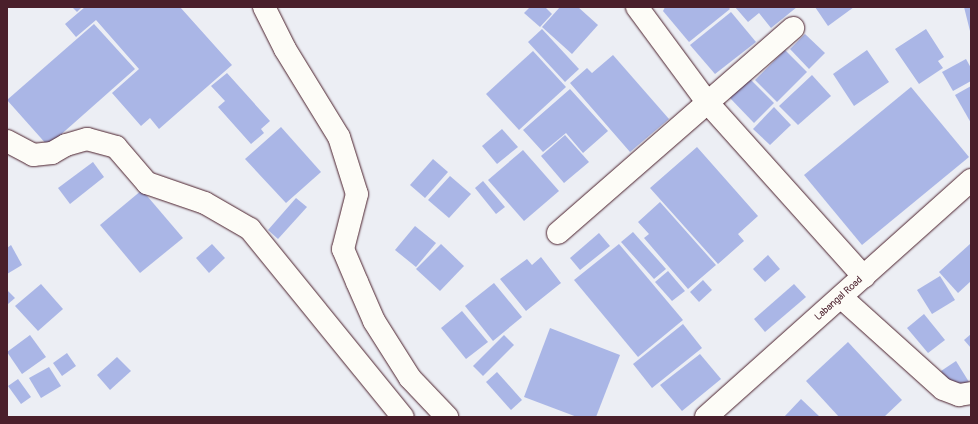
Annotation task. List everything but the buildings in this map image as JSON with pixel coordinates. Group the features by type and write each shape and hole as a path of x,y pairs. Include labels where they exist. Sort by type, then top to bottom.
{"street":[{"path":"264,7 285,49 339,137 357,194 343,249 374,321 410,378 447,417"},
{"path":"637,7 707,102 864,277"},
{"path":"558,232 793,28"},
{"path":"7,141 33,155 52,153 66,145 87,139 116,147 148,183 205,203 250,229 403,417"},
{"name":"Labangal Road","path":"706,417 842,298 971,180"},
{"path":"842,298 943,389 959,395 971,393"}]}
